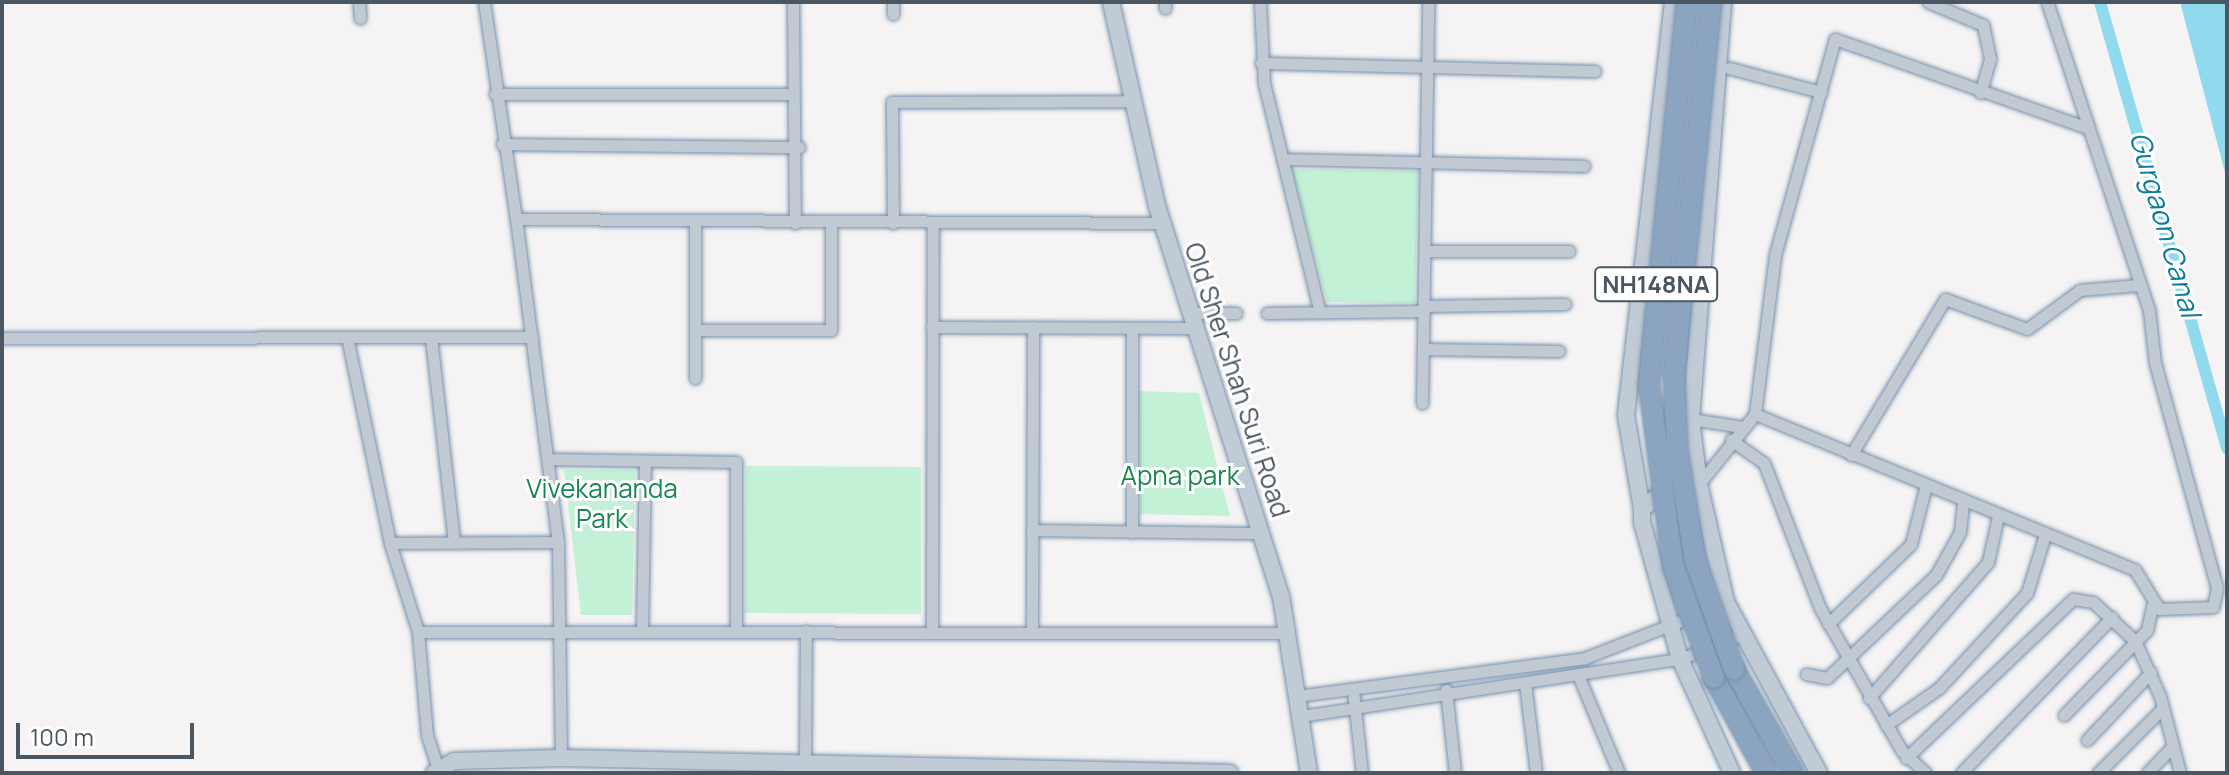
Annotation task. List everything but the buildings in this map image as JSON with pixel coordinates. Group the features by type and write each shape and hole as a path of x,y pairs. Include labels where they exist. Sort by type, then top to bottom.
{"highway":[{"name":"NH148NA","path":"1687,2 1649,385 1673,566 1714,678 1766,773"},
{"name":"NH148NA","path":"1711,2 1683,232 1675,404 1695,560 1734,669 1793,773"}],"street":[{"path":"359,2 360,18"},
{"path":"484,2 558,542 561,758"},
{"path":"793,2 793,94 799,147 795,223"},
{"name":"Old Sher Shah Suri Road","path":"1111,2 1163,223 1261,533 1287,633 1309,773"},
{"path":"1260,2 1261,63 1320,312"},
{"path":"1422,403 1428,2"},
{"path":"1673,2 1626,415 1642,509 1669,627 1680,659 1732,773"},
{"path":"1723,2 1691,419 1699,484 1726,602 1819,773"},
{"path":"1928,2 1983,25 1990,59 1980,93"},
{"path":"2047,2 2139,285 2217,588 2213,607 2152,606"},
{"path":"1642,509 1699,484 1731,440 1755,414 1772,271 1839,38 1980,93 2088,128"},
{"path":"1261,63 1595,71"},
{"path":"1729,68 1821,92"},
{"path":"495,94 793,94"},
{"path":"893,223 890,109 900,98 1133,101"},
{"path":"502,144 799,147"},
{"path":"1284,159 1584,166"},
{"path":"516,219 1163,223"},
{"path":"695,222 695,378"},
{"path":"695,330 831,330 831,223"},
{"path":"932,632 933,223"},
{"path":"1425,251 1569,251"},
{"path":"1851,455 1945,299 2027,329 2080,290 2139,285"},
{"path":"1267,313 1565,304"},
{"path":"932,327 1132,328 1236,313"},
{"path":"1032,632 1033,327"},
{"path":"1132,328 1132,532"},
{"path":"347,337 390,543 418,632 427,735 436,770 454,761 561,758 805,761 1230,773"},
{"path":"431,337 454,542"},
{"path":"2,338 532,337"},
{"path":"1423,349 1559,351"},
{"path":"1755,414 2145,575 2152,606 2135,641 2064,715"},
{"path":"1691,419 1742,427"},
{"path":"1731,440 1764,463 1828,624 1906,758 1926,773"},
{"path":"548,459 737,463 736,631"},
{"path":"642,631 645,461"},
{"path":"1828,624 1911,544 1926,485"},
{"path":"1806,674 1827,678 1936,575 1960,532 1963,501"},
{"path":"1869,698 1988,562 1998,516"},
{"path":"1032,530 1261,533"},
{"path":"1886,725 1939,688 2027,593 2045,535"},
{"path":"390,543 558,542"},
{"path":"1906,758 1963,709 2066,600 2093,602 2135,641 2151,672 2180,773"},
{"path":"1297,696 1585,658 1726,602"},
{"path":"1961,773 2112,617"},
{"path":"805,761 806,631"},
{"path":"418,632 1287,633"},
{"path":"1301,716 1680,659 1743,634"},
{"path":"2087,740 2151,672"},
{"path":"1578,675 1619,773"},
{"path":"1444,679 1455,773"},
{"path":"1525,683 1536,773"},
{"path":"1353,690 1362,773"},
{"path":"2098,773 2163,708"},
{"path":"2147,773 2172,747"}],"green space":[{"path":"1292,169 1418,171 1415,303 1327,302"},
{"name":"Apna park","path":"1139,391 1199,393 1230,516 1140,514"},
{"path":"746,466 921,467 921,614 745,613"},
{"name":"Vivekananda Park","path":"564,470 635,470 632,615 581,615"}],"water":[{"path":"2180,2 2227,2 2227,180"}],"waterway":[{"name":"Gurgaon Canal","path":"2100,2 2227,448"}]}
